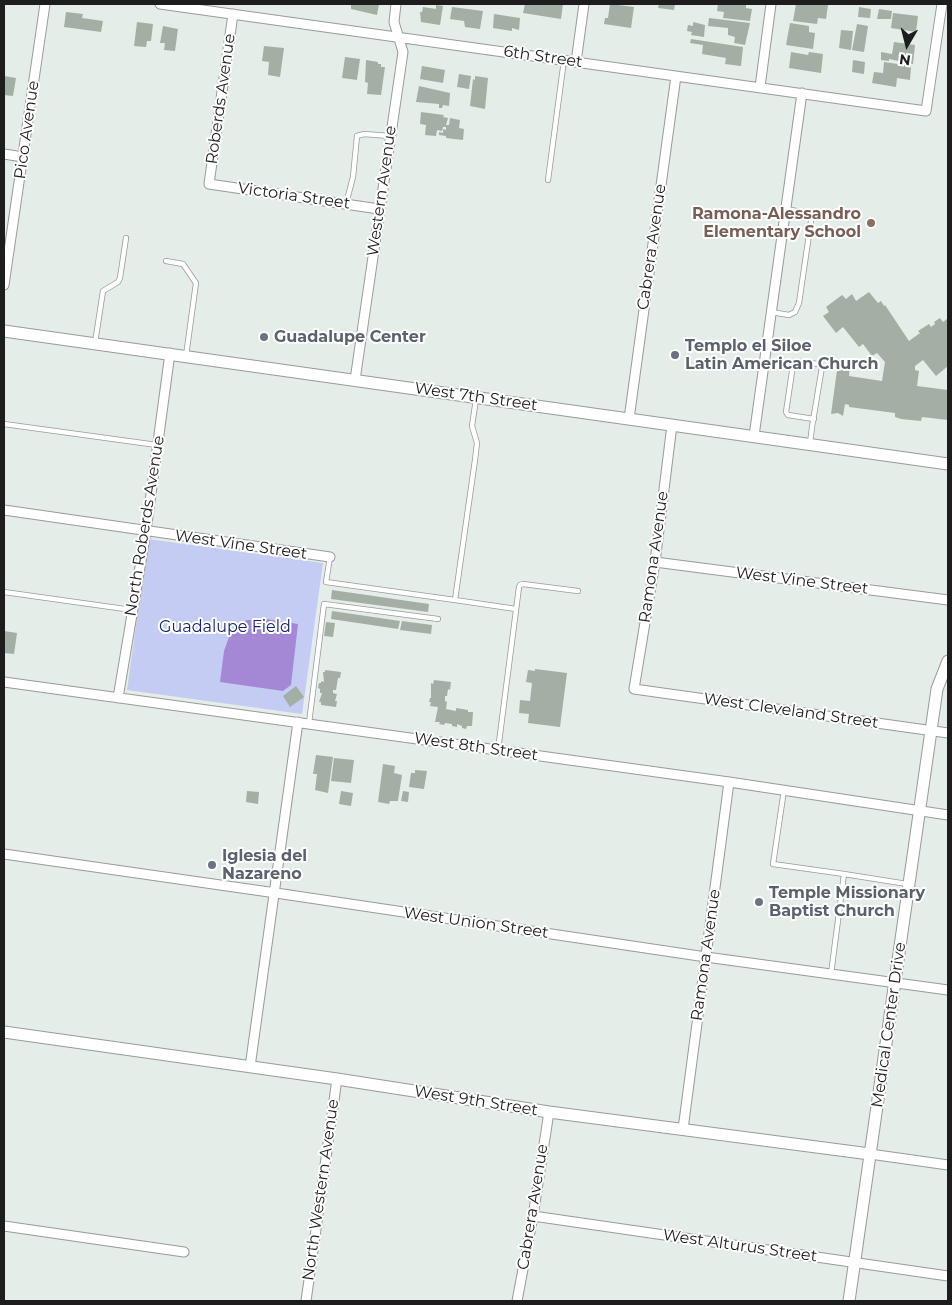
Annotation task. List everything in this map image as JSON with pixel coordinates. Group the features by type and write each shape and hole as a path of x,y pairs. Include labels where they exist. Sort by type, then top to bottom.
{"street":[{"name":"Pico Avenue","path":"4,286 44,4"},
{"name":"6th Street","path":"160,4 218,8 233,14 926,111 942,4"},
{"name":"Western Avenue","path":"355,380 402,52 394,22 396,4"},
{"path":"576,62 584,4"},
{"path":"760,87 771,4"},
{"name":"Roberds Avenue","path":"208,184 233,14"},
{"name":"Cabrera Avenue","path":"628,419 676,76"},
{"path":"754,436 802,94"},
{"path":"4,154 23,157"},
{"name":"Victoria Street","path":"208,184 379,209"},
{"name":"West 7th Street","path":"4,330 948,464"},
{"name":"North Roberds Avenue","path":"118,698 146,532 170,353"},
{"name":"Ramona Avenue","path":"634,689 655,562 672,425"},
{"name":"West Vine Street","path":"4,510 146,532 330,557"},
{"name":"West Vine Street","path":"655,562 948,600"},
{"name":"Medical Center Drive","path":"849,1301 937,689 948,661"},
{"name":"West 8th Street","path":"4,682 729,782 948,815"},
{"name":"West Cleveland Street","path":"634,689 948,733"},
{"path":"250,1067 276,893 298,722"},
{"name":"Ramona Avenue","path":"683,1129 729,782"},
{"name":"West Union Street","path":"4,854 706,957 948,990"},
{"name":"West 9th Street","path":"4,1032 337,1079 549,1112 948,1166"},
{"name":"North Western Avenue","path":"306,1301 337,1079"},
{"name":"Cabrera Avenue","path":"517,1301 533,1216 549,1112"},
{"name":"West Alturus Street","path":"533,1216 948,1276"},
{"path":"4,1226 184,1252"}],"lane":[{"path":"548,180 564,60"},
{"path":"346,204 353,177 357,136 364,134 390,136"},
{"path":"771,312 789,315 795,312 799,303 810,230 810,215 786,209"},
{"path":"95,343 103,291 118,282 120,278 126,238"},
{"path":"166,262 183,264 196,283 186,356"},
{"path":"810,444 814,419 822,367 818,364 795,361 786,412 788,415 814,419"},
{"path":"454,600 477,443 472,426 477,397"},
{"path":"4,424 157,445"},
{"path":"330,557 326,582 516,609"},
{"path":"498,750 520,585 578,591"},
{"path":"4,592 132,610"},
{"path":"309,724 324,604 438,620"},
{"path":"784,790 773,864 909,884"},
{"path":"831,974 844,874"}],"green space":[{"name":"Guadalupe Field","path":"148,539 323,563 302,714 127,690"}],"shaded area":[{"path":"266,619 298,624 291,685 283,691 220,682 224,651 229,637 240,624 247,620"}],"building":[{"path":"351,4 379,4 377,15 351,9"},
{"path":"525,4 563,4 561,19 523,13"},
{"path":"610,4 634,7 631,28 604,24 605,18 608,18"},
{"path":"659,4 675,4 674,10 658,8"},
{"path":"718,4 746,4 746,8 752,9 750,21 723,18 724,12 717,11"},
{"path":"796,4 828,5 826,19 818,18 817,24 793,21"},
{"path":"436,5 443,6 440,25 421,22 420,12 422,12 423,7 436,9"},
{"path":"452,7 483,11 480,29 465,27 464,21 450,19"},
{"path":"859,7 871,9 870,18 858,17"},
{"path":"879,9 892,11 891,19 877,19"},
{"path":"66,12 83,14 82,18 103,21 101,32 64,27"},
{"path":"893,13 918,16 916,32 891,28"},
{"path":"494,14 520,18 519,30 512,28 512,31 493,28"},
{"path":"709,18 750,23 745,45 734,43 735,37 728,35 728,28 708,26"},
{"path":"137,22 153,24 151,41 147,41 146,47 134,46"},
{"path":"693,22 705,25 704,37 691,35 692,32 687,31 688,25 693,26"},
{"path":"790,23 809,26 809,32 815,33 813,49 786,45"},
{"path":"857,24 868,26 864,52 852,50"},
{"path":"163,26 178,29 175,51 164,50 165,43 160,43"},
{"path":"841,30 853,31 851,50 839,48"},
{"path":"691,39 743,47 741,66 725,64 726,58 702,54 703,45 690,43"},
{"path":"894,42 915,45 913,64 889,59 889,61 881,60 881,52 892,54"},
{"path":"264,46 284,48 280,77 268,75 269,62 262,61"},
{"path":"791,52 808,55 809,52 823,54 821,73 789,68"},
{"path":"345,57 360,59 357,80 342,78"},
{"path":"366,60 378,62 378,64 381,64 381,67 385,67 381,95 367,94 368,83 365,82"},
{"path":"853,60 865,62 864,74 852,72"},
{"path":"884,62 911,66 910,80 897,78 896,87 872,83 874,72 883,73"},
{"path":"422,66 445,70 443,83 420,79"},
{"path":"459,74 471,76 469,89 457,87"},
{"path":"4,76 16,78 13,96 4,95"},
{"path":"475,76 488,78 485,109 470,106"},
{"path":"419,86 450,93 449,106 443,105 442,108 439,108 439,104 416,102"},
{"path":"421,112 444,115 443,117 448,118 446,125 449,125 450,118 460,120 459,128 464,129 463,140 446,138 446,136 439,135 439,132 443,133 443,129 446,130 446,127 443,127 442,131 437,130 436,136 425,135 426,125 420,124"},
{"path":"869,292 878,303 881,301 885,305 909,341 920,333 918,331 929,324 931,327 940,318 943,322 948,320 948,366 936,376 923,360 915,366 915,370 919,371 917,386 948,390 948,420 922,417 921,421 901,419 895,417 895,413 849,407 849,405 845,404 843,416 838,413 831,414 838,363 850,364 849,376 882,381 885,362 877,353 872,356 863,344 859,347 843,327 836,333 823,316 829,312 826,307 842,295 846,299 852,294 856,301"},
{"path":"332,590 429,604 428,612 331,599"},
{"path":"332,611 400,621 398,629 331,619"},
{"path":"402,621 432,625 431,634 400,630"},
{"path":"326,622 335,623 333,637 324,636"},
{"path":"4,631 17,633 14,654 4,653"},
{"path":"535,669 567,673 560,727 528,723 529,714 519,713 520,700 530,701 532,683 526,682 528,670 535,671"},
{"path":"325,670 341,672 336,690 333,690 333,693 337,694 336,707 321,705 321,702 319,702 322,693 320,693 318,688 321,681 324,682 323,672"},
{"path":"434,680 451,682 450,690 448,689 447,696 445,696 445,701 447,702 446,709 456,711 456,708 473,712 472,726 467,726 466,729 457,724 457,727 452,726 452,724 445,723 444,725 439,724 440,722 435,722 438,707 430,706 431,702 429,702 431,698 431,683 433,684"},
{"path":"296,686 304,697 290,707 283,696"},
{"path":"316,755 333,757 328,793 315,790 317,774 313,774"},
{"path":"334,758 354,760 351,783 331,781"},
{"path":"383,764 395,766 394,773 402,775 398,801 390,801 389,804 378,802"},
{"path":"415,770 427,771 424,789 409,787 411,773 415,773"},
{"path":"247,791 259,792 258,804 246,802"},
{"path":"341,791 353,793 351,806 339,804"},
{"path":"403,791 409,792 408,802 401,801"}],"place":[{"name":"Ramona-Alessandro Elementary School","path":"871,223"},
{"name":"Guadalupe Center","path":"264,337"},
{"name":"Templo el Siloe Latin American Church","path":"675,355"},
{"name":"Iglesia del Nazareno","path":"212,865"},
{"name":"Temple Missionary Baptist Church","path":"759,902"}]}
